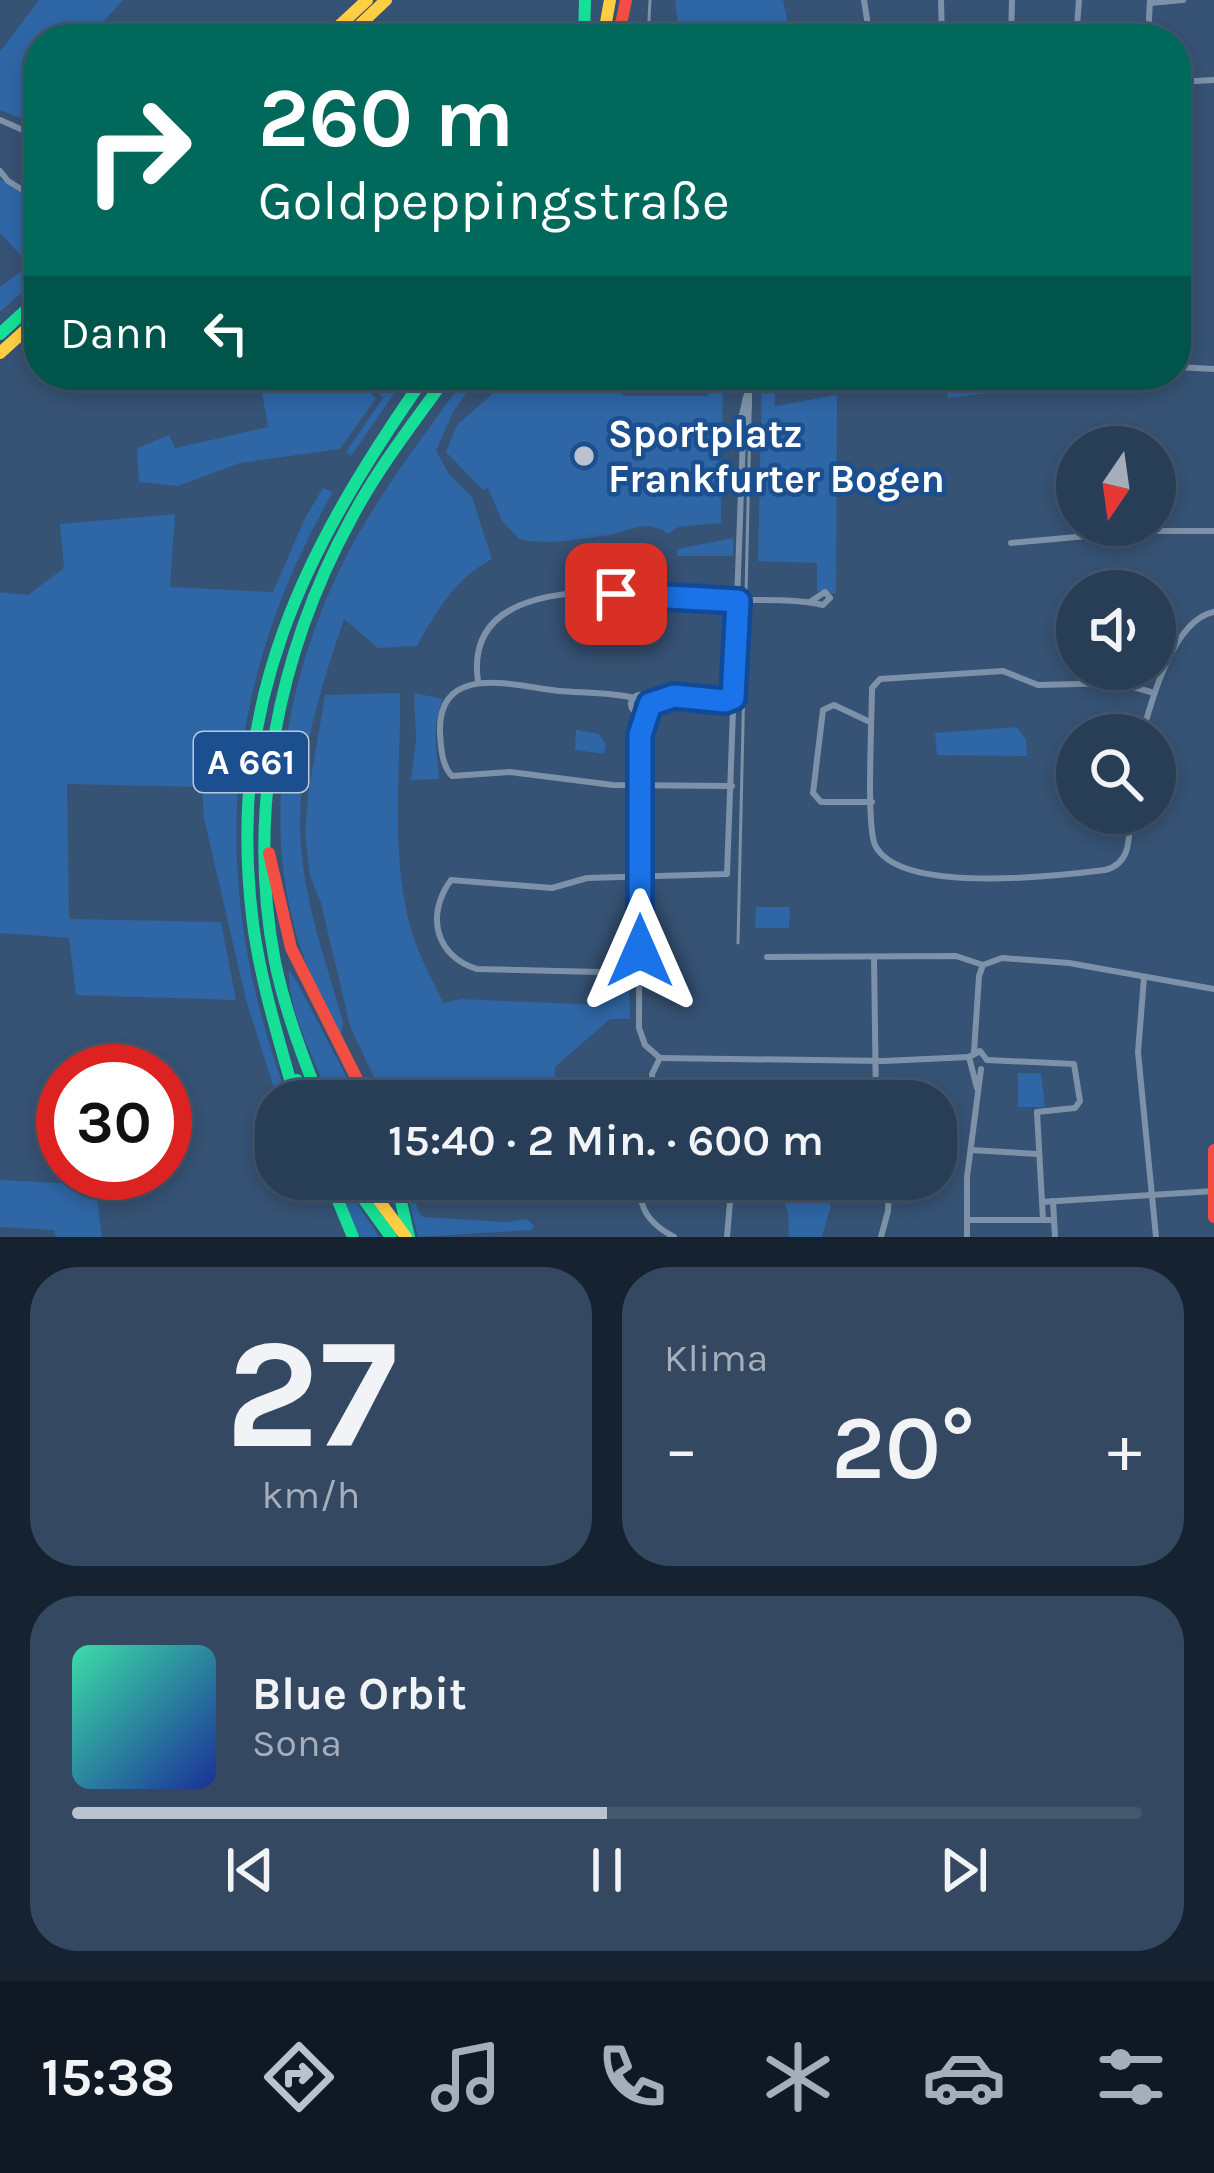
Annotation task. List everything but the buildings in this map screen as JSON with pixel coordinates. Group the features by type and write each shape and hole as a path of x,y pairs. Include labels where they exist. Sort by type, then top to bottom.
{"main road":[{"path":"341,24 367,0"},
{"path":"361,24 386,0"},
{"path":"0,334 24,312"},
{"path":"0,353 24,331"},
{"name":"A 661","path":"291,1080 261,967 248,872 249,780 262,700 284,620 326,525 415,390"},
{"name":"A 661","path":"312,1080 278,978 265,890 272,741 293,650 311,602 365,495 438,390"},
{"name":"A 661","path":"266,837 291,949 357,1080"},
{"name":"A 661","path":"286,1057 297,1080"},
{"path":"1214,1150 1214,1217"},
{"path":"337,1200 353,1237"},
{"path":"364,1200 391,1237"},
{"path":"379,1200 407,1237"},
{"path":"402,1200 407,1237"}],"street":[{"path":"1150,1 1183,0"},
{"path":"0,171 24,191"},
{"path":"639,973 478,969 452,959 443,948 436,923 451,880 552,888 587,878 727,874 742,436 749,405 745,390"},
{"path":"1011,543 1142,531 1214,531"},
{"path":"478,681 476,662 486,631 506,612 535,599 576,593 810,602"},
{"path":"1148,714 1154,693 1193,620 1214,612"},
{"path":"1129,834 1129,847 1117,867 1047,876 949,876 911,872 886,860 873,838 874,683 1004,671 1038,685 1120,683 1154,693"},
{"path":"732,786 640,785 510,772 448,775 442,751 442,714 460,690 478,681 610,694 634,705 674,696 733,698"},
{"path":"715,698 735,684"},
{"path":"634,705 647,704"},
{"path":"640,735 647,704"},
{"path":"634,705 640,735 639,1028 645,1045 660,1058 1074,1064 1080,1101 1076,1108 1036,1112 1043,1220"},
{"path":"872,723 834,705 825,707 813,794 821,802 872,802"},
{"path":"767,957 956,956 983,964 1002,958 1035,959 1214,989"},
{"path":"874,957 875,1080"},
{"path":"967,1237 983,964"},
{"path":"1144,977 1138,1052 1156,1237"},
{"path":"652,1080 660,1058"},
{"path":"971,1150 1038,1154"},
{"path":"1042,1202 1213,1191"},
{"path":"641,1200 655,1227 674,1237"},
{"path":"727,1237 730,1200"},
{"path":"881,1237 889,1200"},
{"path":"1053,1201 1055,1237"},
{"path":"969,1220 1054,1220"}],"shaded area":[{"path":"39,0 123,0 101,24 24,24 24,119 0,110 0,52"},
{"path":"675,0 783,0 788,24 678,24"},
{"path":"0,179 24,194 24,259 0,233"},
{"path":"24,269 24,290 0,312 0,287"},
{"path":"262,390 367,390 376,398 340,449 240,463 178,486 139,482 137,448 169,435 175,448 268,427"},
{"path":"375,390 397,390 351,456 346,452 383,398"},
{"path":"457,390 468,390 436,451 449,474 472,497 492,559 457,586 417,646 378,648 344,619 304,766 302,857 343,1022 341,1036 314,982 294,926 281,831 282,782 287,734 311,639 349,551"},
{"name":"Sportplatz Frankfurter Bogen","path":"493,390 622,390 623,396 708,396 708,390 723,390 721,523 678,527 668,534 644,526 562,541 519,539 502,521 488,488 483,490 446,452 457,425"},
{"path":"762,390 775,390 775,406 837,395 836,594 817,591 817,563 758,561"},
{"path":"946,390 1014,390 948,398"},
{"path":"323,488 333,492 295,567 267,641 248,716 238,791 237,867 246,944 282,1080 271,1080 246,1000 204,818 202,787 67,784 69,919 221,922 236,1000 76,995 69,938 0,933 0,592 28,595 64,568 60,524 175,514 170,587 273,592"},
{"path":"733,538 733,556 677,556 677,549"},
{"path":"400,693 398,839 404,897 417,946 443,1003 461,999 599,1005 605,998 605,980 629,981 630,1019 610,1019 555,1067 555,1080 375,1080 350,1026 321,903 310,876 305,833 308,795 325,695"},
{"path":"414,693 443,699 436,729 439,779 411,780"},
{"path":"1017,727 1026,740 1027,756 937,755 935,733"},
{"path":"576,730 599,734 606,744 604,754 575,750"},
{"path":"756,907 790,907 789,928 755,928"},
{"path":"289,970 348,1080 323,1080 297,1018"},
{"path":"1018,1073 1041,1073 1045,1107 1018,1107"},
{"path":"0,1180 36,1182 36,1200 97,1200 102,1237 56,1237 54,1230 0,1227"},
{"path":"343,1200 355,1200 379,1237 360,1237"},
{"path":"409,1200 415,1200 424,1217 527,1219 534,1226 532,1230 418,1237"},
{"path":"784,1200 830,1200 822,1237 789,1237"}],"tram line":[{"path":"649,24 650,0"},
{"path":"738,943 751,390"}],"traffic: fast":[{"path":"584,24 585,0"},
{"path":"0,334 24,312"},
{"path":"290,1080 253,924 247,844 251,770 263,700 283,633 310,568 343,504 416,390"},
{"path":"312,1080 284,998 267,905 264,848 275,734 304,623 326,570 373,482 437,390"},
{"path":"338,1200 353,1237"},
{"path":"364,1200 391,1237"},
{"path":"401,1200 409,1237"}],"traffic: slow":[{"path":"341,24 367,0"},
{"path":"361,24 386,0"},
{"path":"606,24 610,0"},
{"path":"0,353 24,331"},
{"path":"379,1200 406,1237"}],"traffic: jam":[{"path":"621,24 626,0"},
{"path":"269,853 291,948 357,1080"},
{"path":"1214,1150 1214,1217"}],"place":[{"name":"Sportplatz Frankfurter Bogen","path":"584,456"}],"route":[{"path":"616,594 738,601 733,698 674,696 650,704 646,712 640,735 640,951"}]}
